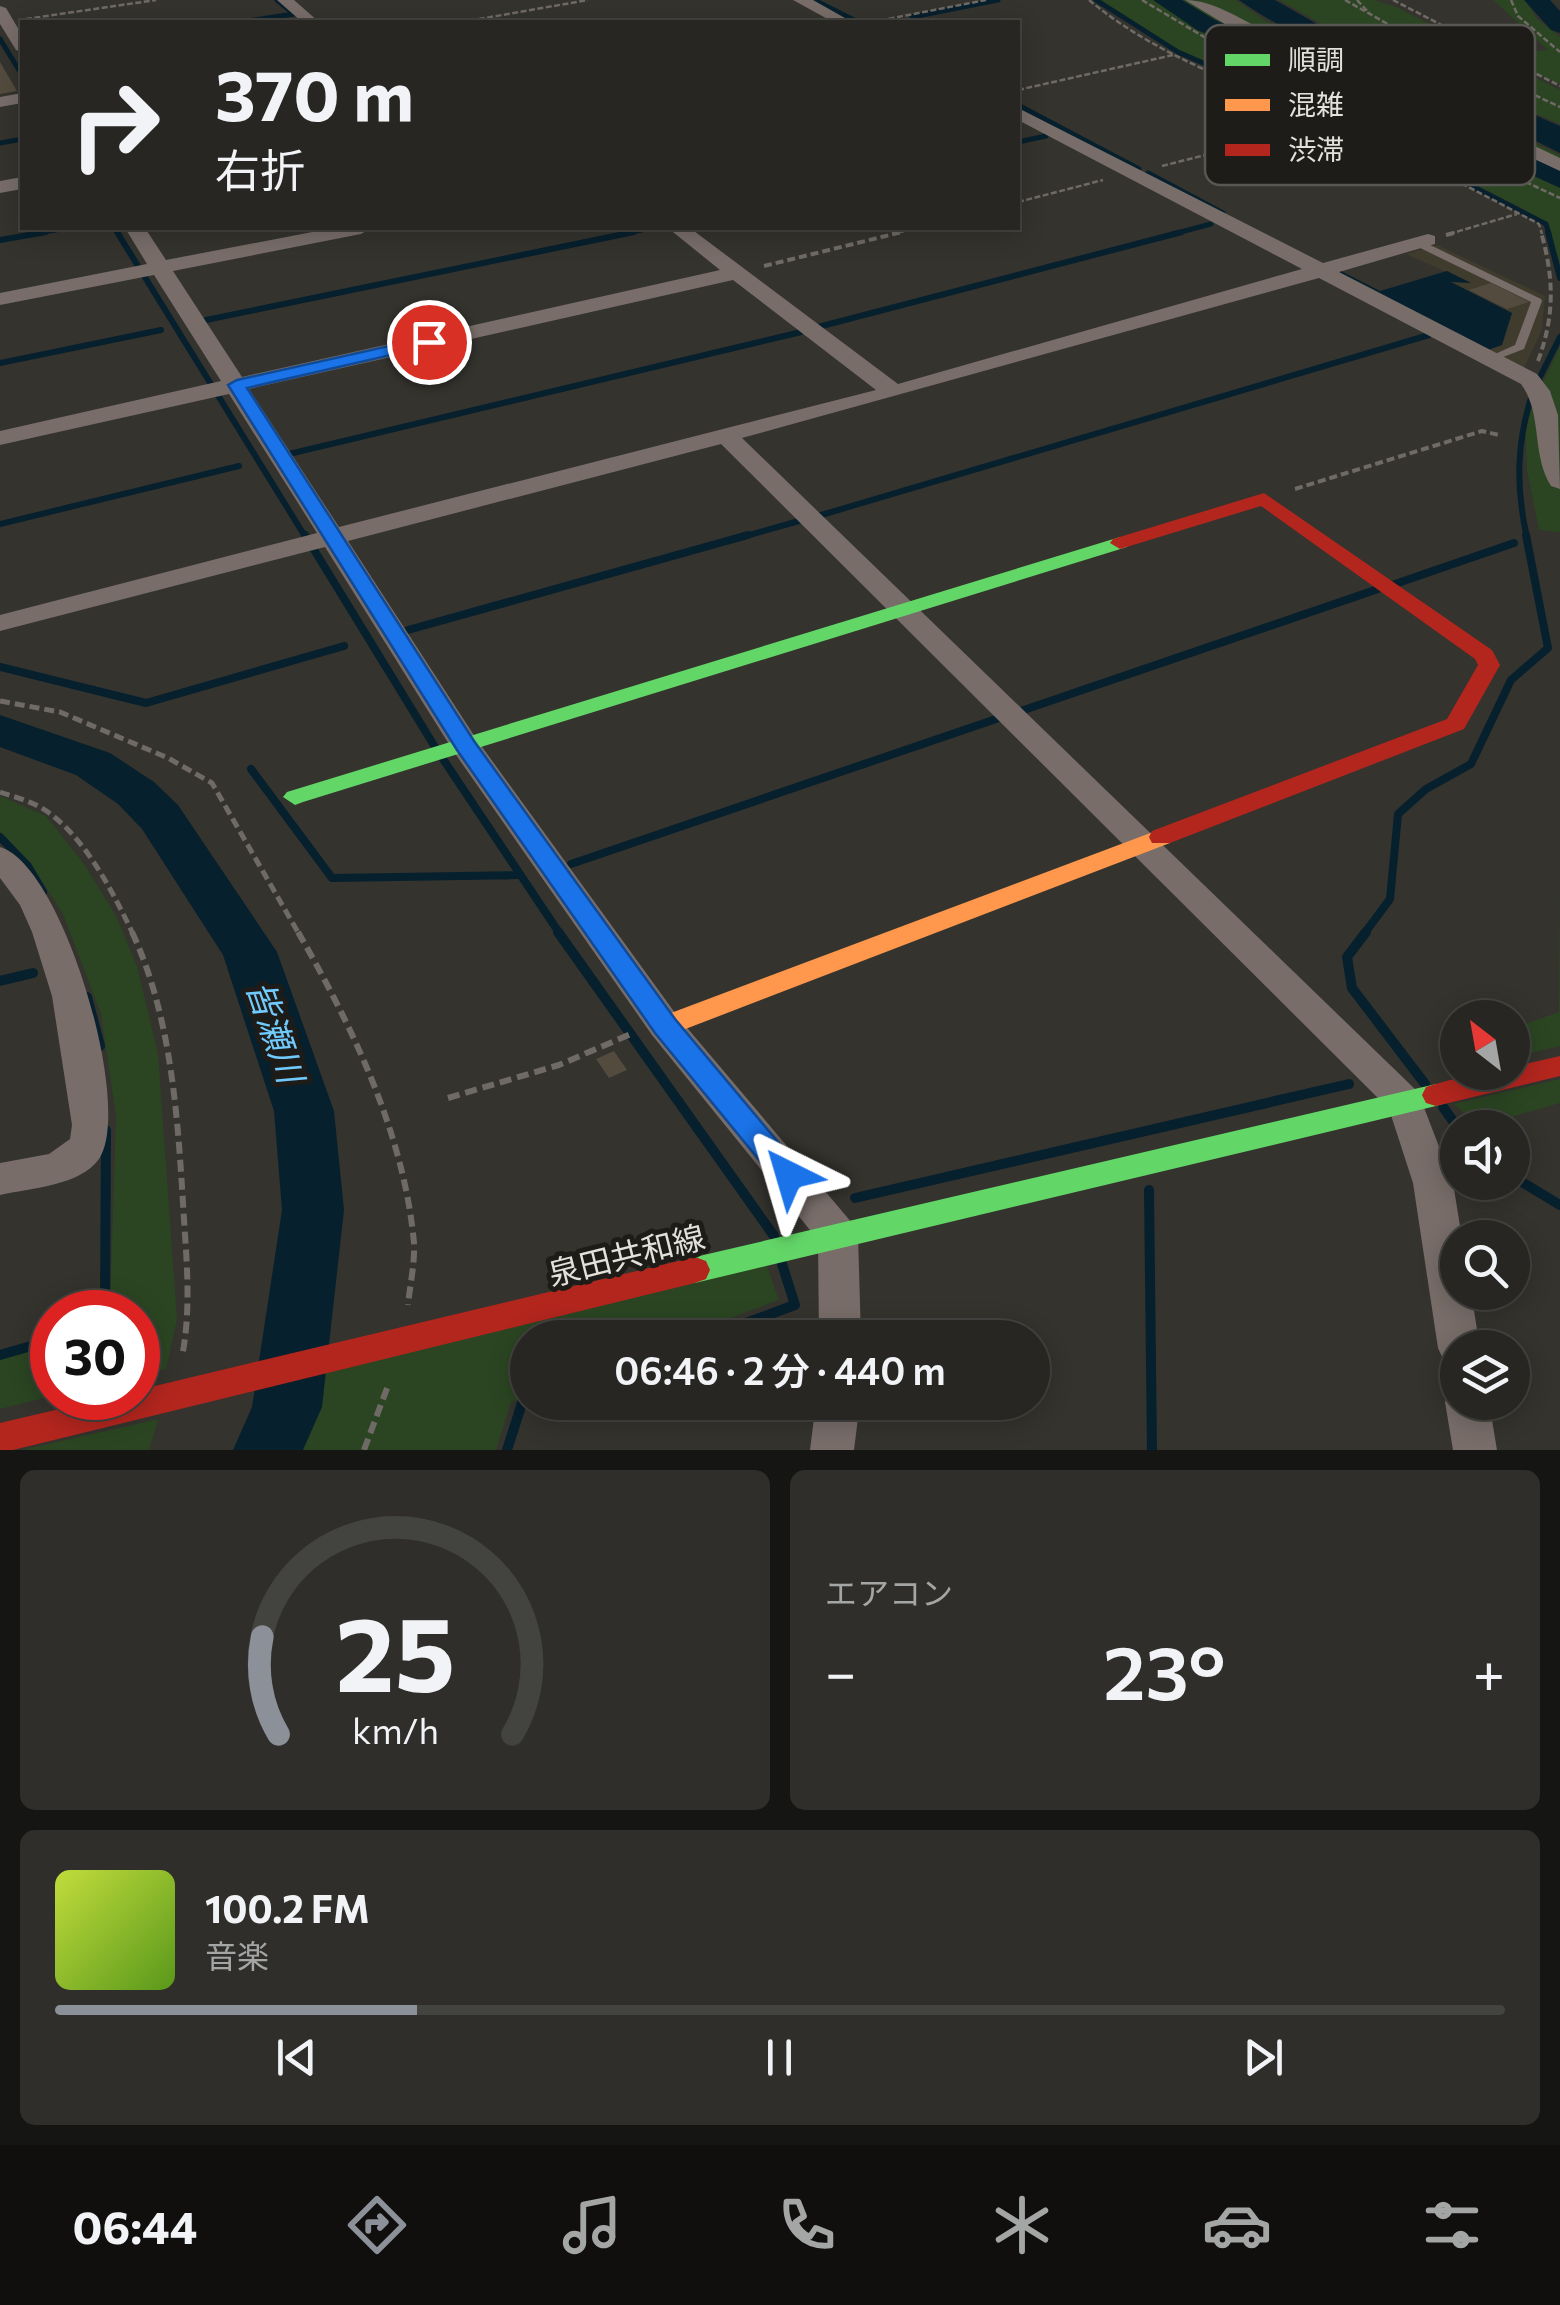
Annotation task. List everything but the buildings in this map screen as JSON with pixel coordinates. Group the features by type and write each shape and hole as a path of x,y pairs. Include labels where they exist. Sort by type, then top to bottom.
{"street":[{"path":"285,0 309,20"},
{"path":"802,0 840,20"},
{"path":"1193,0 1237,25"},
{"path":"2,19 20,44"},
{"path":"1020,114 1528,379 1545,391 1553,406 1550,453 1560,481"},
{"path":"1535,153 1560,165"},
{"path":"136,230 148,270 232,386 459,746 665,1026 828,1237 838,1320"},
{"path":"0,299 352,230"},
{"path":"681,230 894,392"},
{"path":"0,623 894,392 1423,242"},
{"path":"0,438 736,273"},
{"path":"726,435 1140,845 1410,1102 1432,1183 1455,1330"},
{"path":"294,797 1264,498 1484,656 1489,665 1456,724 665,1026"},
{"path":"0,858 28,892 48,934 79,1026 92,1124 86,1146 64,1164 0,1179"},
{"name":"泉田共和線","path":"0,1438 828,1237 1560,1066"},
{"path":"832,1450 836,1420"},
{"path":"1470,1420 1475,1450"}],"lane":[{"path":"1423,242 1537,300 1520,348 1490,358"}],"path":[{"path":"2,19 156,0"},
{"path":"473,20 588,0"},
{"path":"882,20 986,0"},
{"path":"1089,0 1108,16 1205,67"},
{"path":"1142,0 1171,22 1205,39"},
{"path":"1345,0 1391,25"},
{"path":"1357,0 1372,13 1368,14"},
{"path":"1393,0 1442,25"},
{"path":"1512,0 1518,16 1528,25"},
{"path":"1535,31 1560,52"},
{"path":"1020,90 1176,55"},
{"path":"1535,73 1560,86"},
{"path":"1535,95 1560,107"},
{"path":"1020,201 1205,155"},
{"path":"1462,185 1539,224 1558,305 1551,335 1528,379"},
{"path":"1533,185 1560,198"},
{"path":"1423,242 1520,213"},
{"path":"736,273 908,230"},
{"path":"1264,498 1482,432 1499,435"},
{"path":"0,701 60,712 168,758 212,784 342,1006 392,1140 414,1245 404,1342 364,1450"},
{"path":"0,792 50,813 91,860 124,913 144,963 169,1051 190,1316 181,1396"},
{"path":"448,1098 559,1065 612,1042"}],"shaded area":[{"path":"1437,245 1545,296 1542,330 1524,368 1488,350 1449,282 1469,282 1406,254"}],"green space":[{"path":"1101,0 1236,0 1275,25 1205,25 1205,62 1120,16"},
{"path":"1279,0 1374,0 1432,25 1324,25"},
{"path":"1493,0 1526,0 1536,18 1560,37 1560,84 1535,72 1535,51 1548,50 1535,38 1535,25 1520,25"},
{"path":"1535,77 1560,90 1560,124 1535,113"},
{"path":"1535,143 1560,155 1560,265 1544,224 1476,185 1535,185"},
{"path":"1560,346 1560,532 1539,530 1527,470 1525,422"},
{"path":"0,796 46,816 84,864 116,916 137,966 158,1054 177,1319 166,1369 160,1370 160,1290 111,1290 116,1116 101,1014 63,914 31,864 0,834"},
{"path":"1560,869 1560,1046 1530,1053 1530,1022 1559,1012"},
{"path":"1560,1079 1560,1103 1530,1112 1461,1110 1454,1104 1513,1090 1530,1090 1530,1086"},
{"path":"766,1264 779,1300 725,1320 532,1320"},
{"path":"510,1325 510,1405 496,1450 295,1450 323,1370"},
{"path":"30,1351 30,1402 0,1409 0,1359"},
{"path":"154,1420 158,1420 149,1450 22,1450"}],"water":[{"path":"1239,0 1275,0 1319,25 1280,25"},
{"path":"1535,115 1560,126 1560,153 1535,140"},
{"path":"1447,271 1471,283 1451,282 1512,313 1502,345 1488,350 1337,272 1380,291"}],"waterway":[{"path":"254,20 294,14 277,0"},
{"path":"814,0 854,20"},
{"path":"912,17 998,0"},
{"path":"1096,0 1178,52 1205,64"},
{"path":"1165,0 1206,25"},
{"path":"1536,0 1560,25"},
{"path":"896,20 901,19"},
{"path":"0,39 20,72"},
{"path":"1020,106 1139,169"},
{"path":"1020,142 1046,136"},
{"path":"0,143 17,140"},
{"path":"1535,167 1560,179"},
{"path":"1148,173 1223,213"},
{"path":"1470,185 1546,224 1549,234"},
{"path":"1173,234 1211,224"},
{"path":"33,234 55,230"},
{"path":"116,230 119,234"},
{"path":"622,234 641,230"},
{"path":"0,240 46,232"},
{"path":"117,232 306,538"},
{"path":"206,320 634,232"},
{"path":"818,327 1182,232"},
{"path":"1548,232 1560,278"},
{"path":"0,363 161,330"},
{"path":"289,454 801,332"},
{"path":"818,516 1429,335"},
{"path":"1539,379 1560,337"},
{"path":"1527,538 1519,466 1532,395"},
{"path":"0,524 239,466"},
{"path":"739,538 799,521"},
{"path":"305,535 435,747"},
{"path":"408,630 748,535"},
{"path":"1364,934 1390,899 1398,814 1426,789 1471,764 1511,680 1548,648 1526,535"},
{"path":"1395,584 1514,543"},
{"path":"1018,712 1378,589"},
{"path":"0,667 146,703 344,646"},
{"path":"571,864 999,718"},
{"name":"皆瀬川","path":"0,730 93,764 136,793 160,817 250,952 304,1111 313,1210 287,1407 268,1450"},
{"path":"443,759 560,934"},
{"path":"251,769 332,878 518,875"},
{"path":"0,837 28,866 43,892"},
{"path":"558,932 774,1236"},
{"path":"1366,932 1347,957 1352,988 1425,1084"},
{"path":"0,981 33,973"},
{"path":"87,997 100,1046"},
{"path":"855,1198 1349,1084"},
{"path":"105,1290 106,1130"},
{"path":"1530,1187 1560,1205"},
{"path":"1149,1190 1152,1450"},
{"path":"754,1320 795,1305 782,1264"},
{"path":"0,1355 30,1346"},
{"path":"507,1450 517,1420"}],"traffic: fast":[{"path":"295,797 1120,543"},
{"path":"695,1270 1436,1095"}],"traffic: slow":[{"path":"665,1026 1161,837"}],"traffic: jam":[{"path":"1120,543 1264,499 1484,655 1489,665 1456,724 1161,837"},
{"path":"1436,1095 1560,1066"},
{"path":"0,1438 695,1270"}],"route":[{"path":"429,342 237,385 465,745 665,1026 789,1175"}]}
